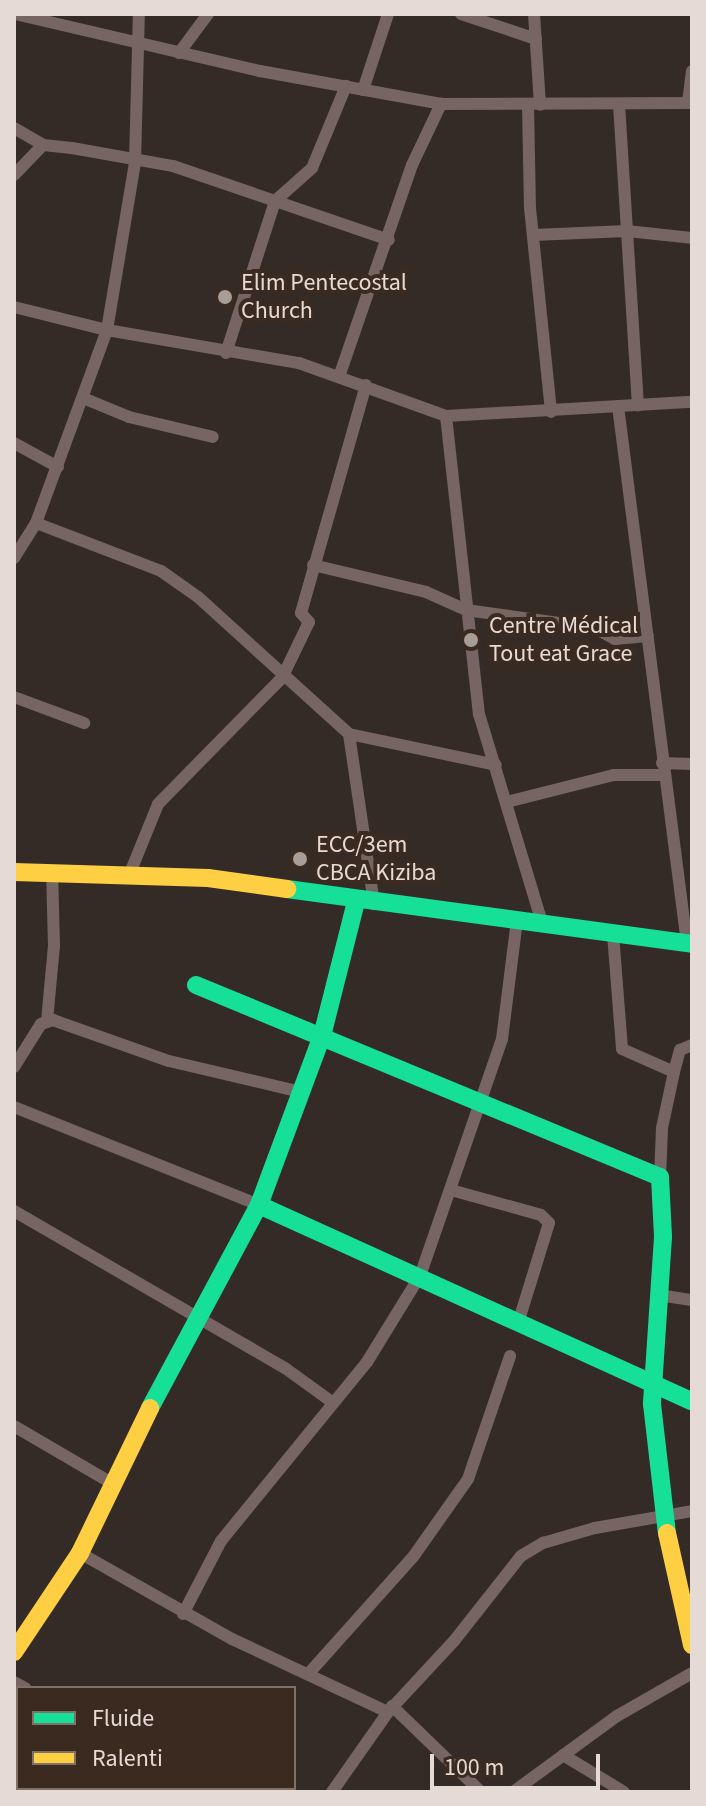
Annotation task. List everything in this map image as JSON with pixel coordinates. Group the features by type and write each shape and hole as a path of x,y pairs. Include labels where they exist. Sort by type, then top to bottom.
{"street":[{"path":"15,14 137,45 441,104 690,103 692,71"},
{"path":"16,551 36,523 107,330 135,162 139,14"},
{"path":"179,53 208,14"},
{"path":"363,90 388,14"},
{"path":"461,14 536,39"},
{"path":"534,14 533,235 551,412"},
{"path":"226,353 275,201 312,168 346,86"},
{"path":"340,374 389,240 412,165 441,104"},
{"path":"619,104 638,405"},
{"path":"14,128 43,145 173,166 389,240"},
{"path":"14,175 43,145"},
{"path":"533,235 627,231 692,238"},
{"path":"14,307 107,330 340,374 446,416 692,402"},
{"path":"130,873 158,804 282,678 309,622 301,613 313,565 333,515 366,385"},
{"path":"83,398 129,417 213,437"},
{"path":"14,872 130,873 208,878 365,903 690,944 663,769 618,406"},
{"path":"446,416 479,714 542,923"},
{"path":"14,443 58,467"},
{"path":"36,523 161,571 230,625 282,678 349,734 496,765"},
{"path":"313,565 426,592 466,610 595,628 615,639 648,636"},
{"path":"14,697 84,723"},
{"path":"14,1652 80,1553 110,1482 259,1205 322,1036 365,903 349,734"},
{"path":"507,802 614,775 692,764"},
{"path":"16,1058 47,1021 54,946 52,872"},
{"path":"183,1614 221,1541 367,1362 420,1276 484,1102 502,1039 517,920"},
{"path":"613,934 622,1049 674,1072"},
{"path":"196,985 660,1177"},
{"path":"47,1021 70,1023 169,1061 301,1092"},
{"path":"692,1045 680,1050 662,1128 659,1295 652,1386 663,1515 692,1645"},
{"path":"14,1107 259,1205 519,1320 652,1386 692,1401"},
{"path":"451,1190 541,1215 549,1223 519,1320"},
{"path":"14,1211 195,1319 285,1368 332,1402"},
{"path":"659,1295 692,1300"},
{"path":"310,1672 413,1557 468,1479 510,1356"},
{"path":"14,1426 110,1482"},
{"path":"332,1792 390,1709 533,1547 663,1515 692,1511"},
{"path":"80,1553 183,1614 390,1709 481,1792"},
{"path":"513,1792 617,1716 692,1673"},
{"path":"563,1755 624,1792"}],"traffic: fast":[{"path":"287,889 692,944"},
{"path":"150,1408 259,1205 322,1036 356,902"},
{"path":"196,985 660,1177 663,1237 652,1404 667,1533"},
{"path":"259,1205 692,1401"}],"traffic: slow":[{"path":"14,872 208,878 287,889"},
{"path":"14,1652 80,1553 150,1408"},
{"path":"667,1533 692,1645"}],"place":[{"name":"Elim Pentecostal Church","path":"225,297"},
{"name":"Centre Médical Tout eat Grace","path":"471,640"},
{"name":"ECC/3em CBCA Kiziba","path":"300,859"}]}
